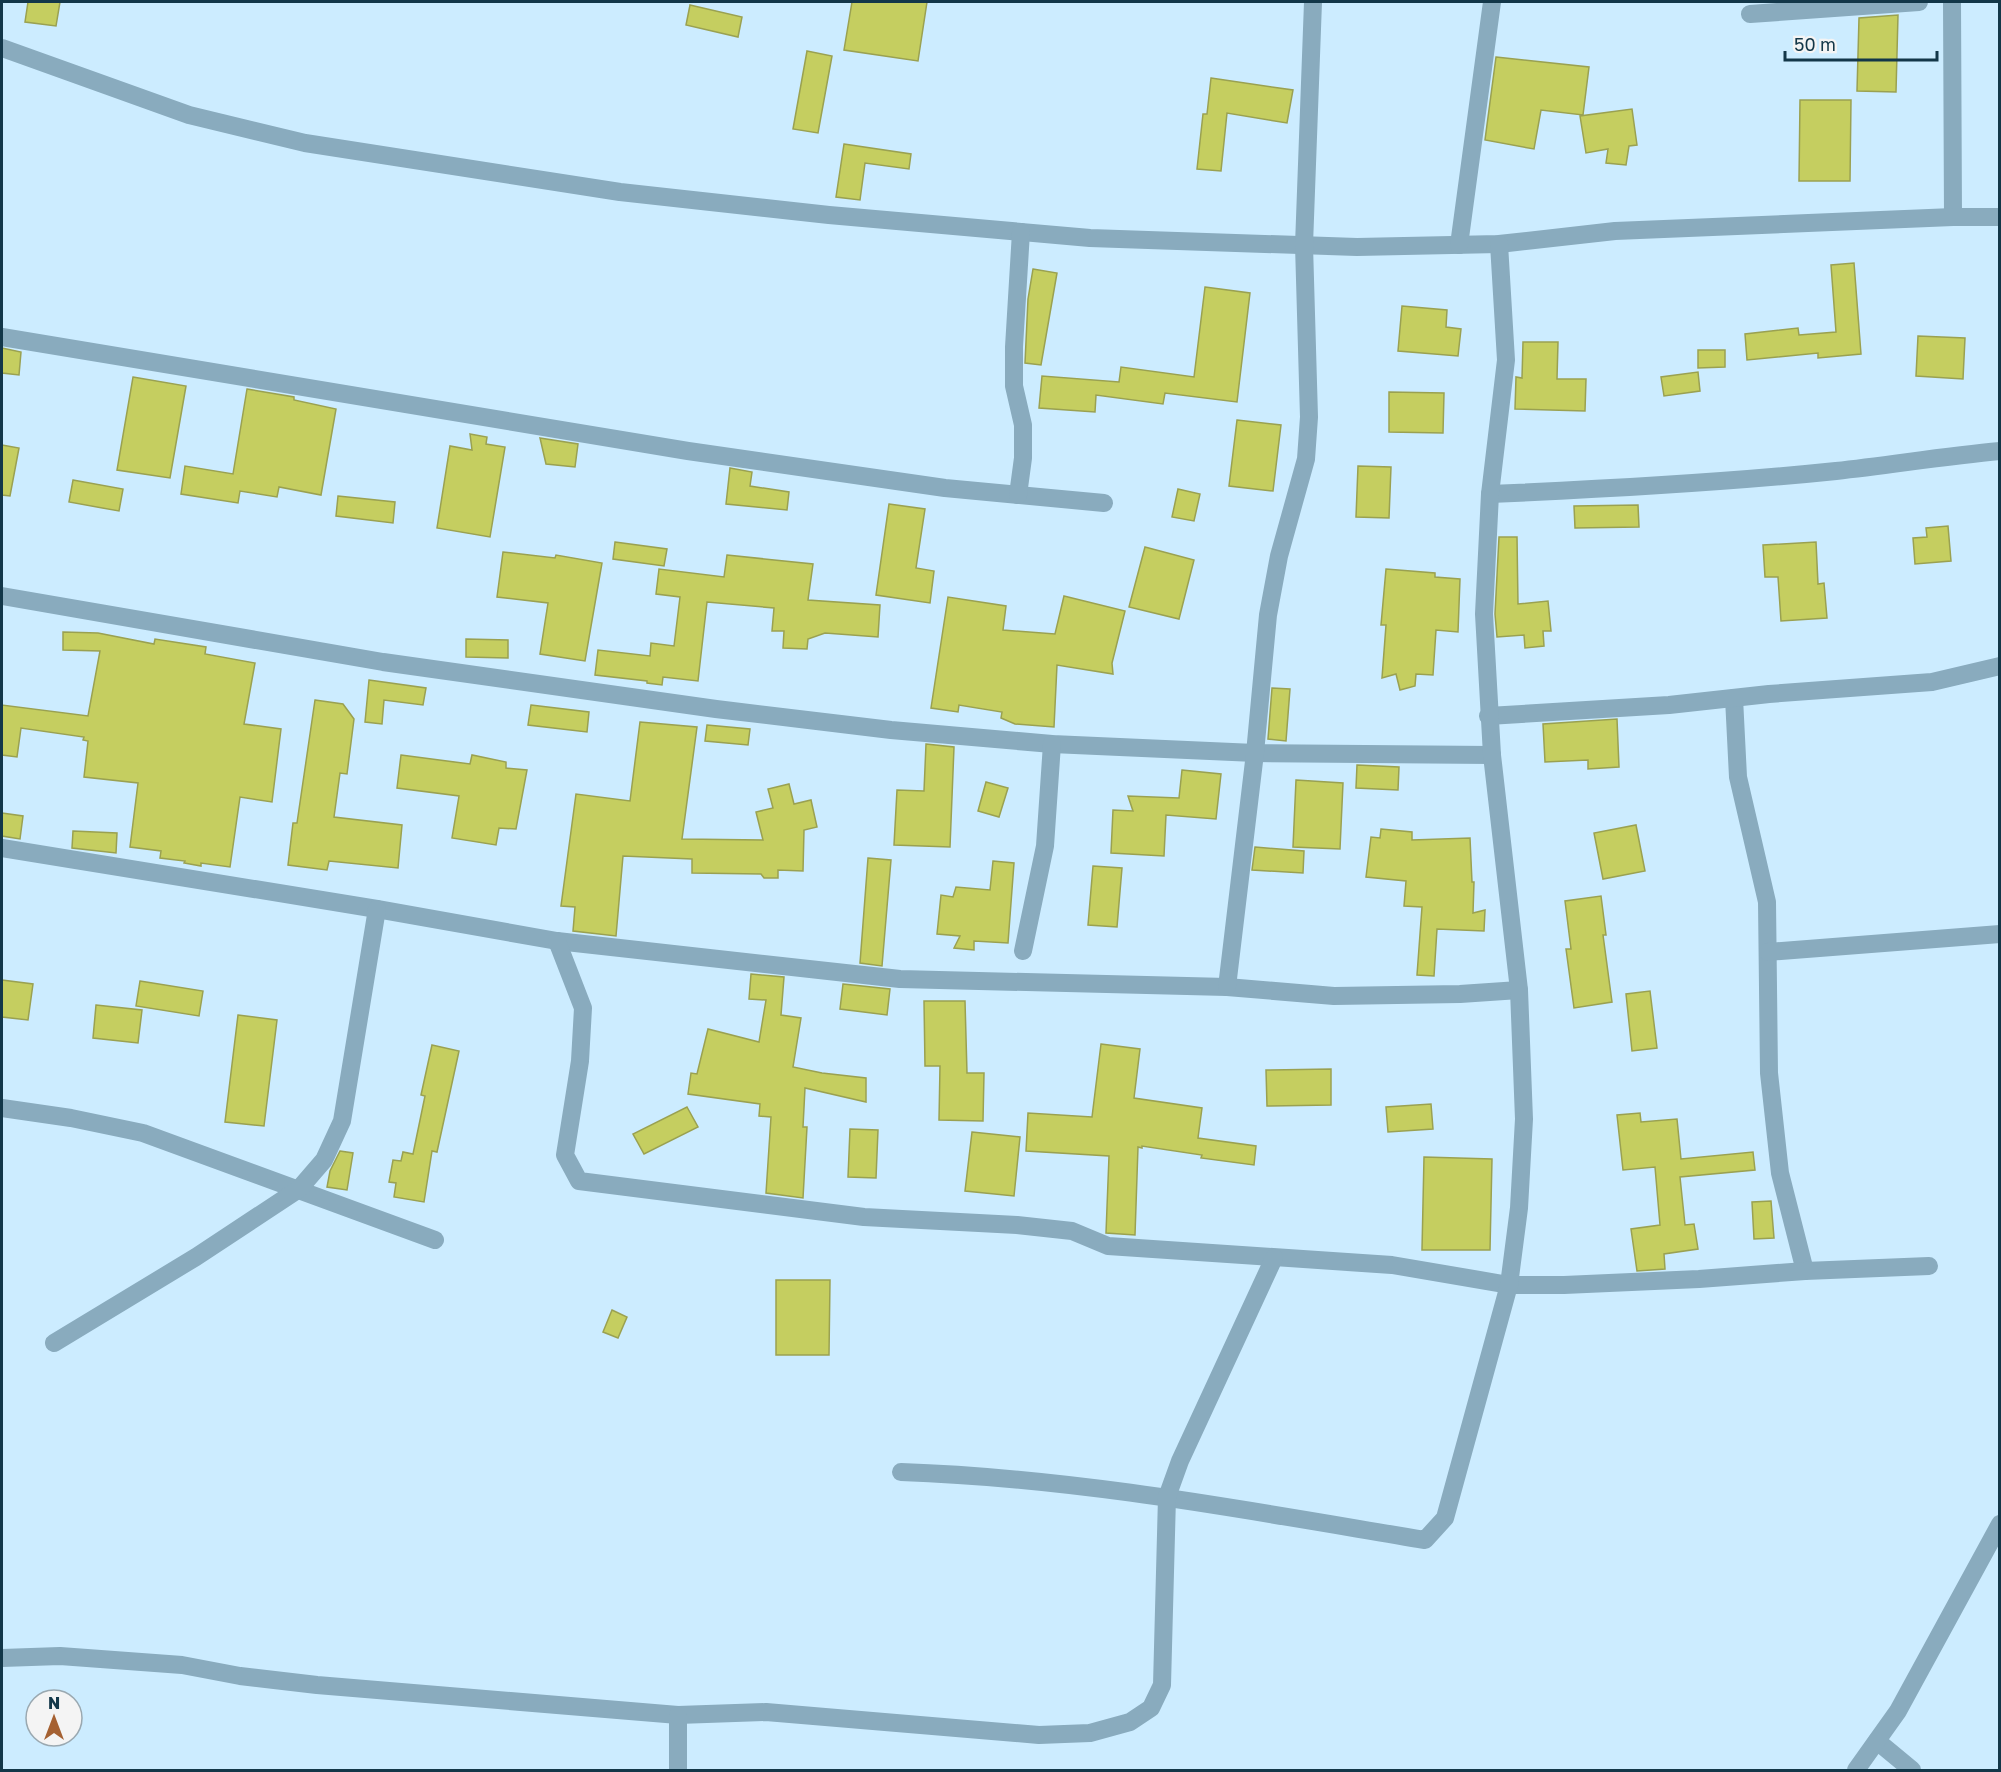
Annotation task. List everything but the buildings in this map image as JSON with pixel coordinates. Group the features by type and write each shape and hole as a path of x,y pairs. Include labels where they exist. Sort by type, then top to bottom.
{"street":[{"path":"1227,987 1256,753 1268,615 1279,556 1305,459 1309,417 1304,245 1313,2"},
{"path":"1459,245 1492,2"},
{"path":"1750,14 1919,2"},
{"path":"1952,2 1953,217"},
{"path":"2,48 189,115 304,143 620,192 829,215 1090,238 1357,247 1459,245 1499,244 1615,231 2000,217"},
{"path":"1018,495 1023,458 1023,425 1014,386 1014,346 1021,232"},
{"path":"901,1472 969,1474 1167,1497 1425,1540 1445,1518 1509,1285 1519,1208 1524,1119 1519,990 1488,716 1484,614 1490,494 1506,360 1499,244"},
{"path":"2,337 688,451 945,488 1104,503"},
{"path":"1490,494 1676,486 2000,451"},
{"path":"2,596 383,662 717,709 891,730 1052,744 1256,753 1492,755"},
{"path":"1488,716 1669,705 1932,682 2000,666"},
{"path":"1734,698 1738,777 1767,902 1769,1073 1779,1162 1805,1270"},
{"path":"1023,951 1046,846 1052,744"},
{"path":"2,848 377,909 557,941 900,979 1227,987 1334,996 1460,994 1519,990"},
{"path":"54,1343 196,1257 299,1189 324,1160 342,1121 377,909"},
{"path":"1768,952 2000,934"},
{"path":"557,941 583,1008 580,1061 565,1155 579,1180 864,1217 1017,1225 1072,1231 1108,1246 1392,1265 1509,1285 1688,1280 1805,1270 1929,1266"},
{"path":"2,1108 71,1118 143,1133 435,1240"},
{"path":"2,1658 60,1656 182,1665 240,1676 317,1685 678,1715 766,1712 1039,1735 1090,1733 1130,1722 1151,1708 1162,1685 1167,1497 1180,1461 1274,1258"},
{"path":"1856,1770 1898,1711 2000,1524"},
{"path":"678,1715 678,1770"},
{"path":"1877,1741 1912,1770"}]}
